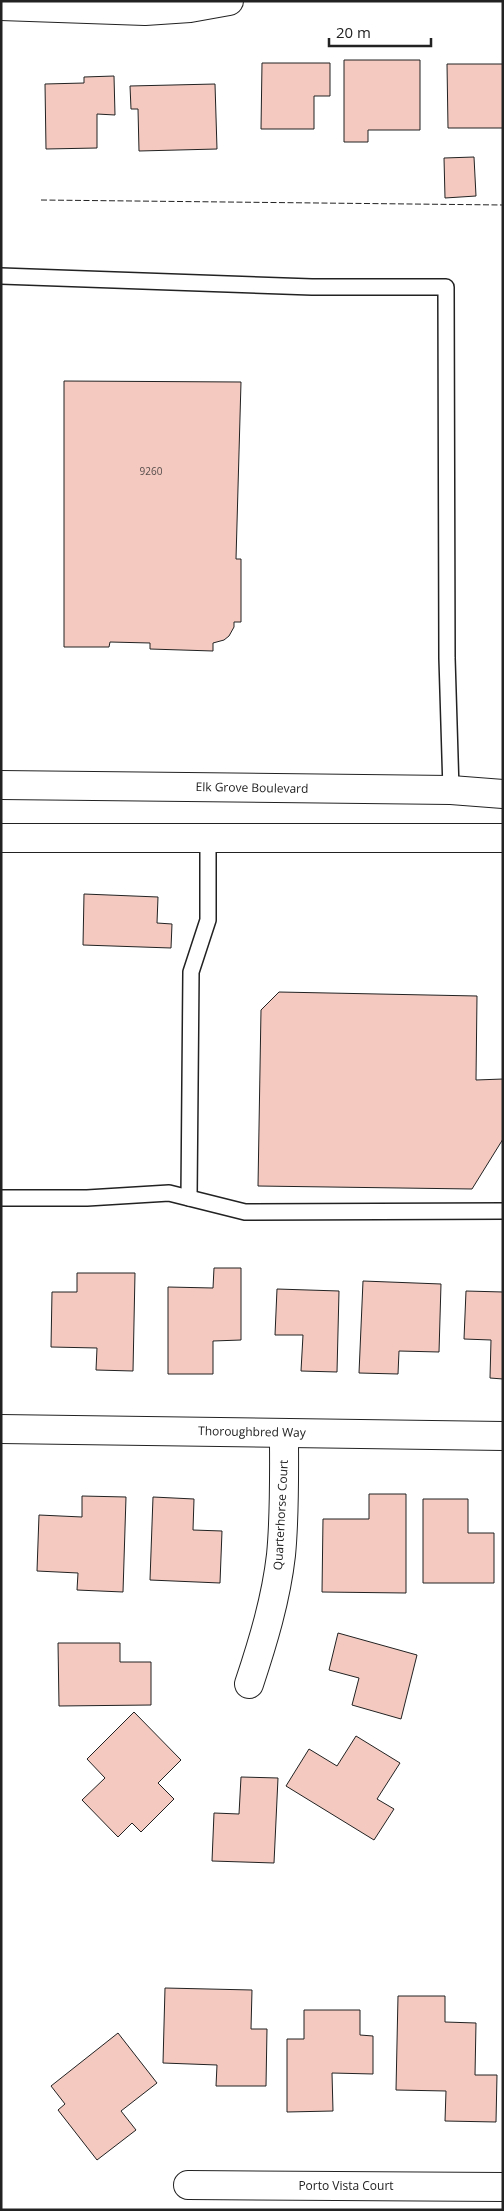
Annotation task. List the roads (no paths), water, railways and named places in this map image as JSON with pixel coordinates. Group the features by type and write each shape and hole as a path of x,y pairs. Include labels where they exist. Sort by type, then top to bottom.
{"street":[{"path":"1,6 145,11 190,8 229,1"},
{"name":"Elk Grove Boulevard","path":"1,785 451,790 503,794"},
{"path":"1,838 503,838"},
{"name":"Thoroughbred Way","path":"1,1429 503,1436"},
{"name":"Quarterhorse Court","path":"249,1684 264,1642 274,1599 281,1555 284,1433"},
{"name":"Porto Vista Court","path":"188,2185 503,2187"}],"lane":[{"path":"1,276 312,287 446,287 447,648 451,790"},
{"path":"190,1198 191,972 208,920 208,838"},
{"path":"1,1198 87,1198 170,1193 245,1212 503,1211"}]}
